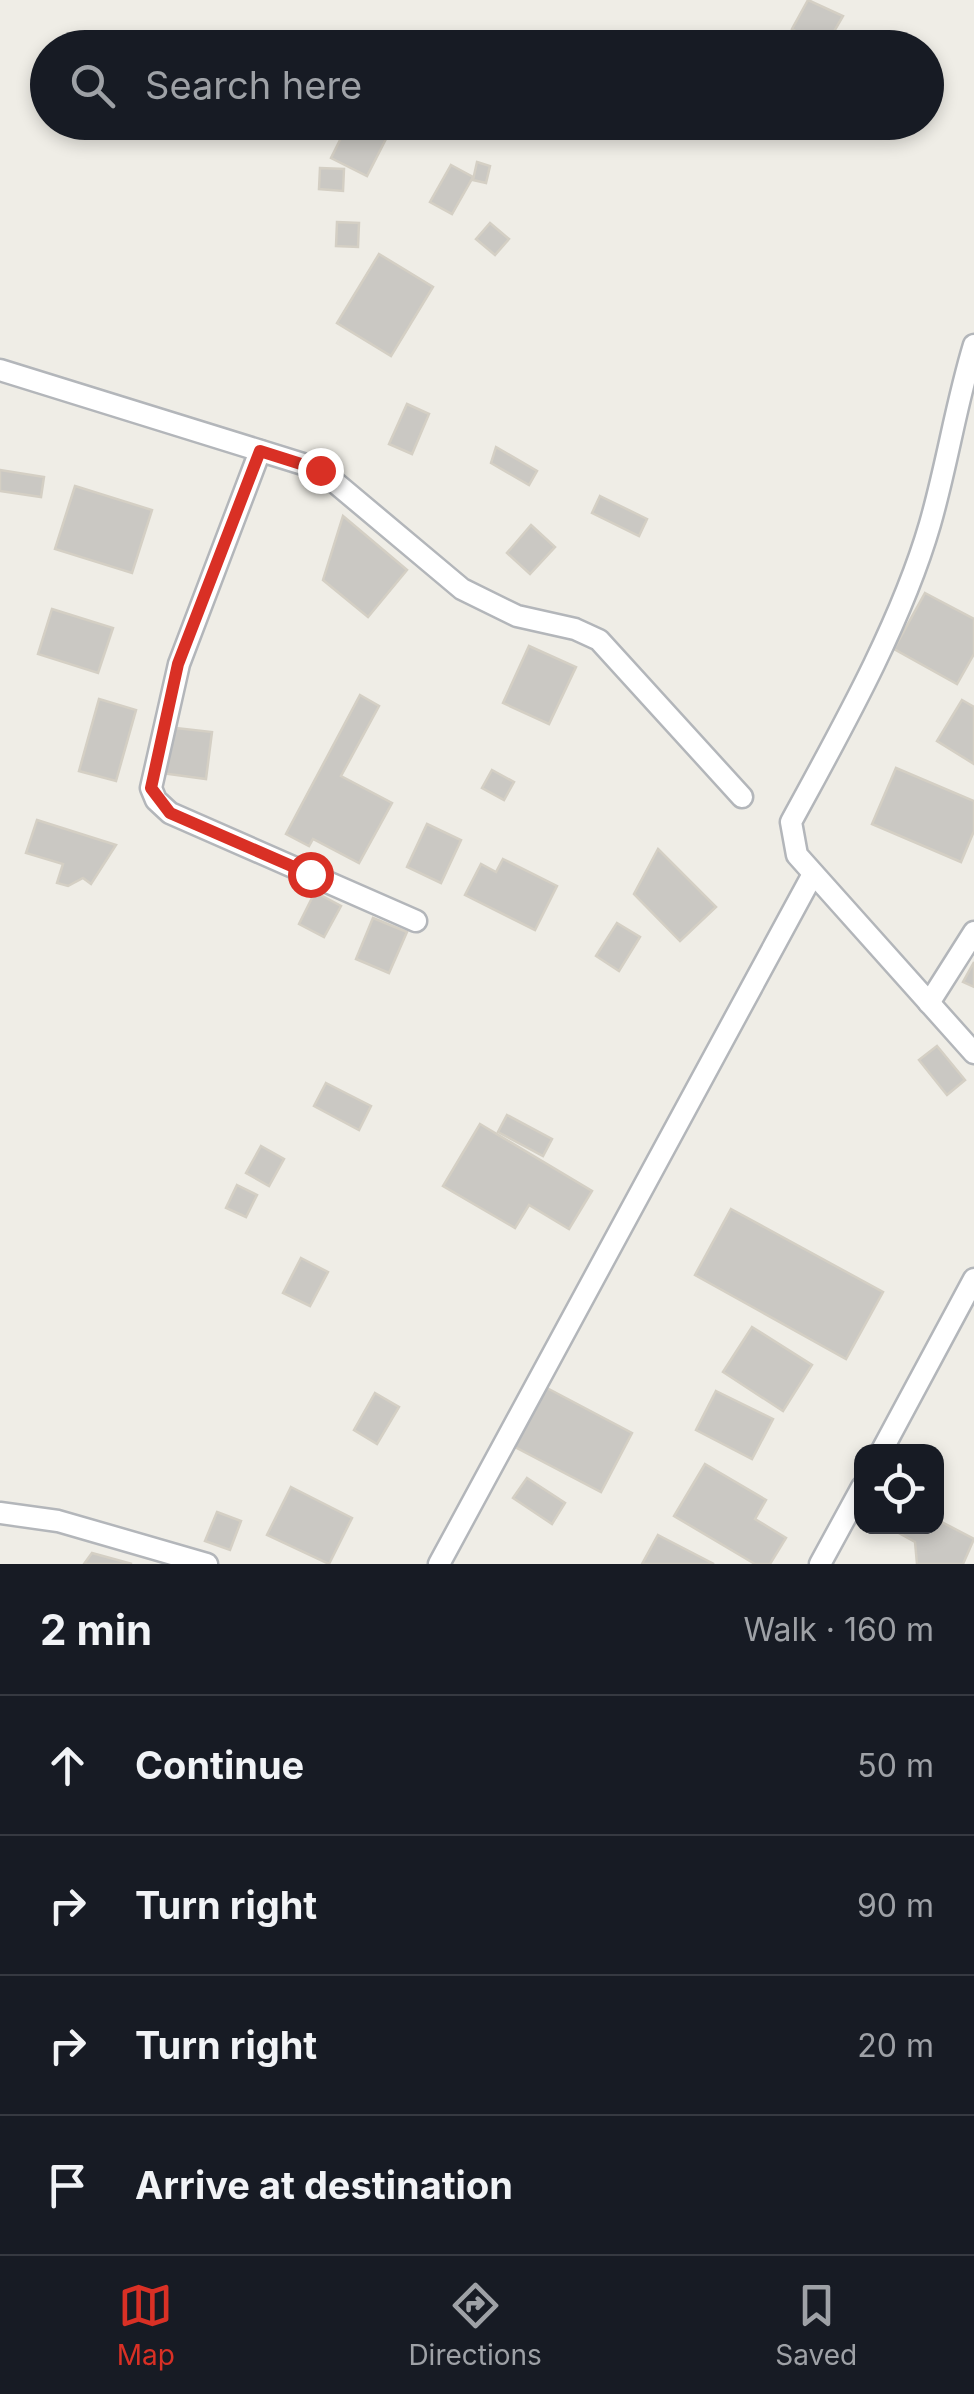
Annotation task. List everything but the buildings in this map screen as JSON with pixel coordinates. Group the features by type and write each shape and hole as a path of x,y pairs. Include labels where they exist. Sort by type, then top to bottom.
{"street":[{"path":"974,346 929,525 914,566 872,663 792,822 792,844 813,874 974,1053"},
{"path":"0,370 328,474 397,537 477,597 517,616 575,628 599,640 742,797"},
{"path":"260,451 178,664 151,788 170,813 416,922"},
{"path":"438,1564 813,874"},
{"path":"929,1003 974,932"},
{"path":"884,1444 974,1279"},
{"path":"820,1564 854,1502"},
{"path":"0,1512 58,1520 207,1564"}],"route":[{"path":"310,874 170,813 156,800 151,788 152,766 161,728 167,726 168,696 178,664 260,451 320,470"}]}
